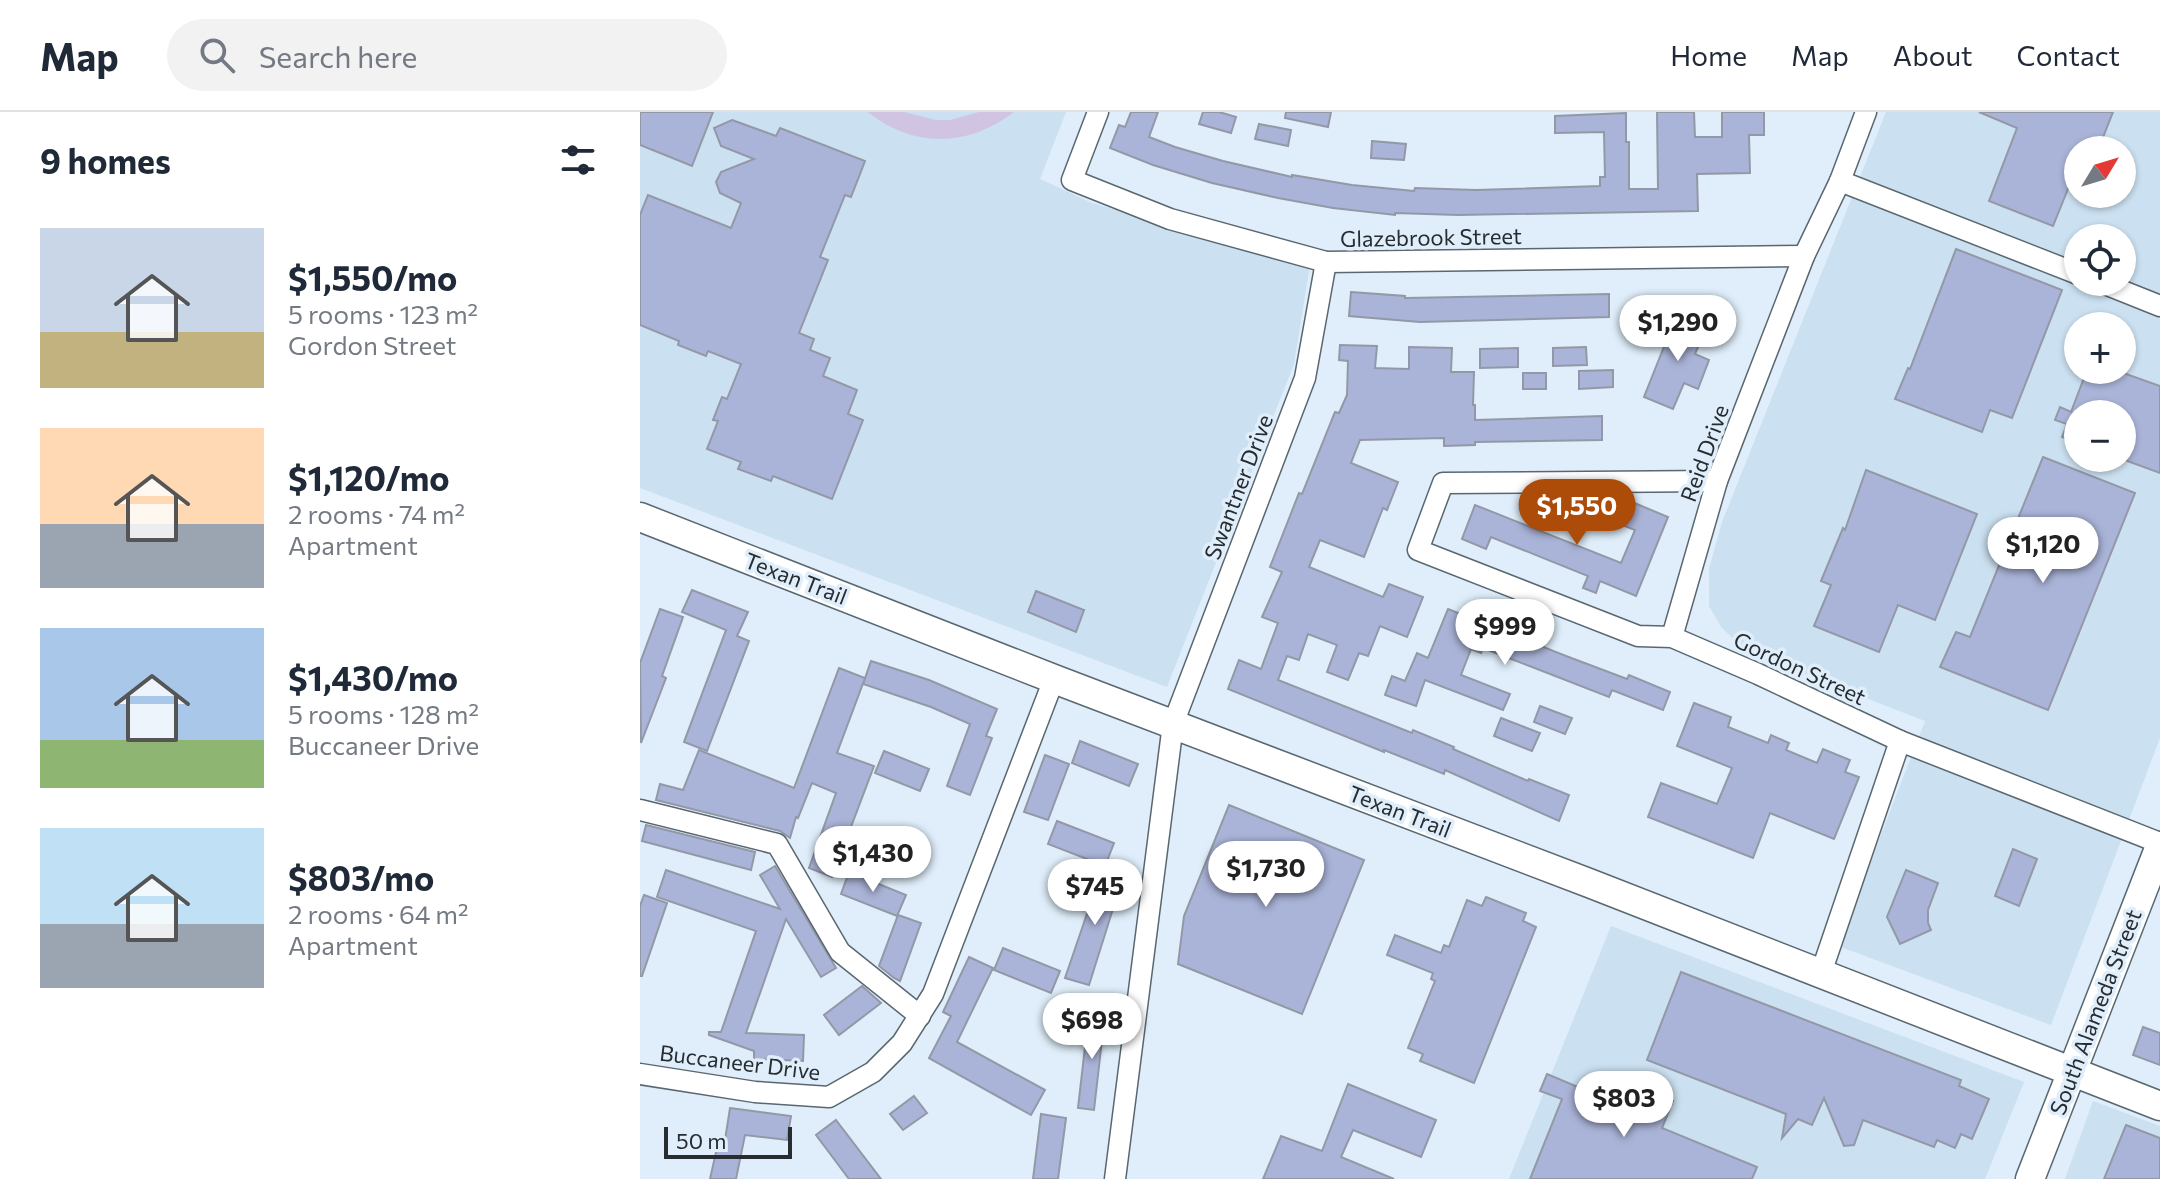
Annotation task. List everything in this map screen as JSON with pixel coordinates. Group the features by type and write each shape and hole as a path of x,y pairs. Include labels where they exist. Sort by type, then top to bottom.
{"street":[{"name":"Glazebrook Street","path":"1098,112 1072,180 1170,219 1326,262 1804,256"},
{"name":"Reid Drive","path":"1672,637 1717,481 1804,256 1840,181 1866,112"},
{"path":"1840,181 2064,269"},
{"name":"Swantner Drive","path":"1115,1179 1173,724 1305,378 1326,262"},
{"path":"2135,296 2160,306"},
{"name":"Gordon Street","path":"1717,481 1443,483 1418,550 1638,636 1672,637 1900,741 2160,844"},
{"name":"Texan Trail","path":"640,517 2160,1106"},
{"name":"Buccaneer Drive","path":"640,1074 755,1092 829,1097 873,1072 902,1043 933,994 1054,679"},
{"path":"1821,973 1900,741"},
{"path":"640,810 777,844 840,952 920,1016"},
{"name":"South Alameda Street","path":"2030,1179 2160,844"}],"shaded area":[{"path":"640,112 1066,112 1040,179 1092,203 1310,265 1294,364 1167,687 640,488"},
{"path":"868,112 904,112 950,120 979,112 1014,112 978,132 941,139 904,133"},
{"path":"1886,112 2160,112 2160,738 2051,1025 1838,946 1925,721 1747,652 1722,628 1709,606 1709,569 1722,522"},
{"path":"1611,926 2024,1082 1985,1179 1509,1179"},
{"path":"2093,1101 2160,1126 2160,1179 2065,1179"}],"building":[{"path":"640,112 713,112 692,166 640,145"},
{"path":"1131,112 1158,112 1149,137 1223,161 1292,177 1414,191 1415,188 1476,190 1600,186 1600,177 1605,177 1604,132 1555,133 1555,116 1626,113 1629,189 1658,189 1657,112 1694,112 1695,137 1722,137 1722,112 1764,112 1764,135 1749,135 1750,173 1697,174 1698,211 1395,215 1333,208 1212,183 1110,148 1119,125 1125,127"},
{"path":"1203,112 1236,117 1231,133 1199,124"},
{"path":"1286,112 1331,112 1328,127 1285,118"},
{"path":"1979,112 2113,112 2104,136 2064,136 2064,199 2053,226 1989,201 2017,128"},
{"path":"732,120 776,136 780,128 865,161 851,197 845,195 820,257 828,260 799,333 814,339 810,350 830,358 823,376 857,390 848,414 863,420 832,499 773,476 771,481 738,469 741,462 707,449 718,421 713,420 722,397 727,399 741,364 708,351 706,356 640,325 640,215 648,195 731,228 741,203 720,193 716,182 721,172 754,159 721,146 714,128"},
{"path":"1259,124 1291,130 1288,146 1255,139"},
{"path":"1372,141 1406,144 1404,160 1371,158"},
{"path":"1956,249 2062,290 2012,418 1990,410 1982,432 1895,399 1910,369"},
{"path":"1351,292 1405,298 1609,294 1609,317 1420,322 1349,316"},
{"path":"1677,314 1707,326 1695,354 1709,360 1698,389 1684,383 1673,409 1644,397"},
{"path":"1340,345 1377,346 1375,368 1409,369 1409,347 1452,348 1451,372 1474,372 1475,420 1602,416 1602,440 1475,442 1475,445 1444,446 1444,438 1360,440 1351,463 1398,482 1387,510 1383,508 1364,557 1320,540 1309,567 1383,597 1389,584 1423,597 1407,637 1380,626 1368,656 1359,653 1348,680 1327,672 1337,645 1308,634 1299,660 1287,656 1278,680 1412,733 1413,730 1528,781 1569,795 1559,821 1445,770 1444,774 1384,752 1228,689 1239,660 1261,669 1278,623 1262,617 1282,572 1270,567 1335,412 1339,413 1347,395 1348,361 1339,360"},
{"path":"1586,347 1587,365 1553,366 1553,348"},
{"path":"1518,348 1518,367 1480,368 1480,349"},
{"path":"1613,370 1613,387 1579,389 1579,371"},
{"path":"1523,373 1546,373 1546,389 1523,389"},
{"path":"2136,377 2160,386 2160,473 2136,464 2136,400 2076,400 2082,384 2136,384"},
{"path":"2060,407 2064,409 2064,423 2055,420"},
{"path":"2043,457 2064,465 2064,472 2081,472 2135,493 2048,710 1940,667 1956,632 1970,637"},
{"path":"1866,470 1977,514 1935,620 1898,605 1879,652 1814,626 1831,585 1821,581 1843,528 1845,530"},
{"path":"1632,502 1668,517 1636,596 1600,581 1596,593 1583,588 1588,576 1491,537 1486,549 1462,539 1475,505 1621,563 1635,530 1622,525"},
{"path":"692,590 748,612 737,636 749,641 707,751 684,742 726,630 682,612"},
{"path":"1036,591 1084,610 1076,632 1028,612"},
{"path":"660,609 683,617 662,676 666,678 641,743 640,663"},
{"path":"1448,609 1627,679 1629,675 1670,692 1663,710 1612,690 1609,697 1483,648 1481,653 1471,649 1461,675 1510,694 1503,710 1425,680 1416,706 1385,695 1392,676 1405,681 1417,653 1428,658"},
{"path":"871,661 929,680 997,709 986,736 992,738 970,795 947,786 970,724 863,684"},
{"path":"839,668 865,678 837,753 874,766 832,877 809,868 836,793 812,783 790,838 780,831 656,800 660,784 683,790 699,750 794,788"},
{"path":"1694,703 1731,717 1728,727 1768,743 1771,735 1789,743 1786,750 1817,763 1823,749 1850,760 1845,772 1859,777 1834,839 1770,813 1753,858 1648,817 1661,783 1717,804 1732,768 1677,746"},
{"path":"1540,706 1572,718 1565,734 1534,722"},
{"path":"1501,718 1540,733 1532,751 1494,736"},
{"path":"1080,741 1138,764 1129,786 1072,763"},
{"path":"884,751 929,769 920,791 875,773"},
{"path":"1045,755 1069,764 1048,820 1024,812"},
{"path":"1229,805 1364,860 1302,1014 1178,964 1184,916"},
{"path":"1057,821 1114,843 1105,866 1048,844"},
{"path":"646,825 755,852 751,870 642,841"},
{"path":"2013,849 2037,859 2019,906 1995,896"},
{"path":"775,866 836,968 821,977 786,919 746,1033 804,1035 803,1061 754,1059 754,1051 709,1035 709,1032 721,1032 756,931 657,897 666,870 780,909 760,875"},
{"path":"1103,867 1124,874 1089,985 1065,978"},
{"path":"1906,870 1938,883 1928,910 1931,930 1900,944 1887,917"},
{"path":"849,872 906,895 897,916 841,894"},
{"path":"644,895 667,903 640,976 640,906"},
{"path":"1486,897 1526,913 1523,921 1536,927 1474,1083 1420,1061 1423,1054 1408,1048 1435,981 1431,979 1433,973 1387,955 1395,935 1441,953 1444,945 1449,947 1467,900 1482,906"},
{"path":"898,915 921,923 900,981 879,966"},
{"path":"1003,948 1060,971 1051,993 994,970"},
{"path":"969,957 993,968 957,1042 1045,1090 1031,1115 929,1058 951,1016 943,1012"},
{"path":"1681,972 1961,1080 1959,1086 1989,1099 1972,1139 1961,1134 1955,1148 1937,1140 1934,1147 1863,1120 1854,1145 1844,1146 1824,1098 1812,1125 1798,1119 1782,1138 1786,1114 1647,1060"},
{"path":"862,986 881,1003 839,1035 824,1015"},
{"path":"1089,1012 1105,1014 1094,1110 1078,1108"},
{"path":"2143,1027 2160,1033 2160,1065 2133,1055"},
{"path":"1547,1074 1599,1096 1608,1074 1673,1101 1662,1128 1757,1167 1752,1179 1530,1179 1562,1099 1540,1091"},
{"path":"1348,1084 1436,1120 1421,1157 1353,1130 1341,1157 1394,1179 1263,1179 1281,1136 1322,1151"},
{"path":"914,1096 927,1113 903,1130 890,1114"},
{"path":"730,1108 791,1116 787,1140 745,1135 736,1179 710,1179 719,1139 725,1140"},
{"path":"1041,1114 1066,1118 1058,1179 1033,1179"},
{"path":"836,1120 881,1179 849,1179 816,1135"},
{"path":"2126,1125 2160,1138 2160,1179 2104,1179"}]}
